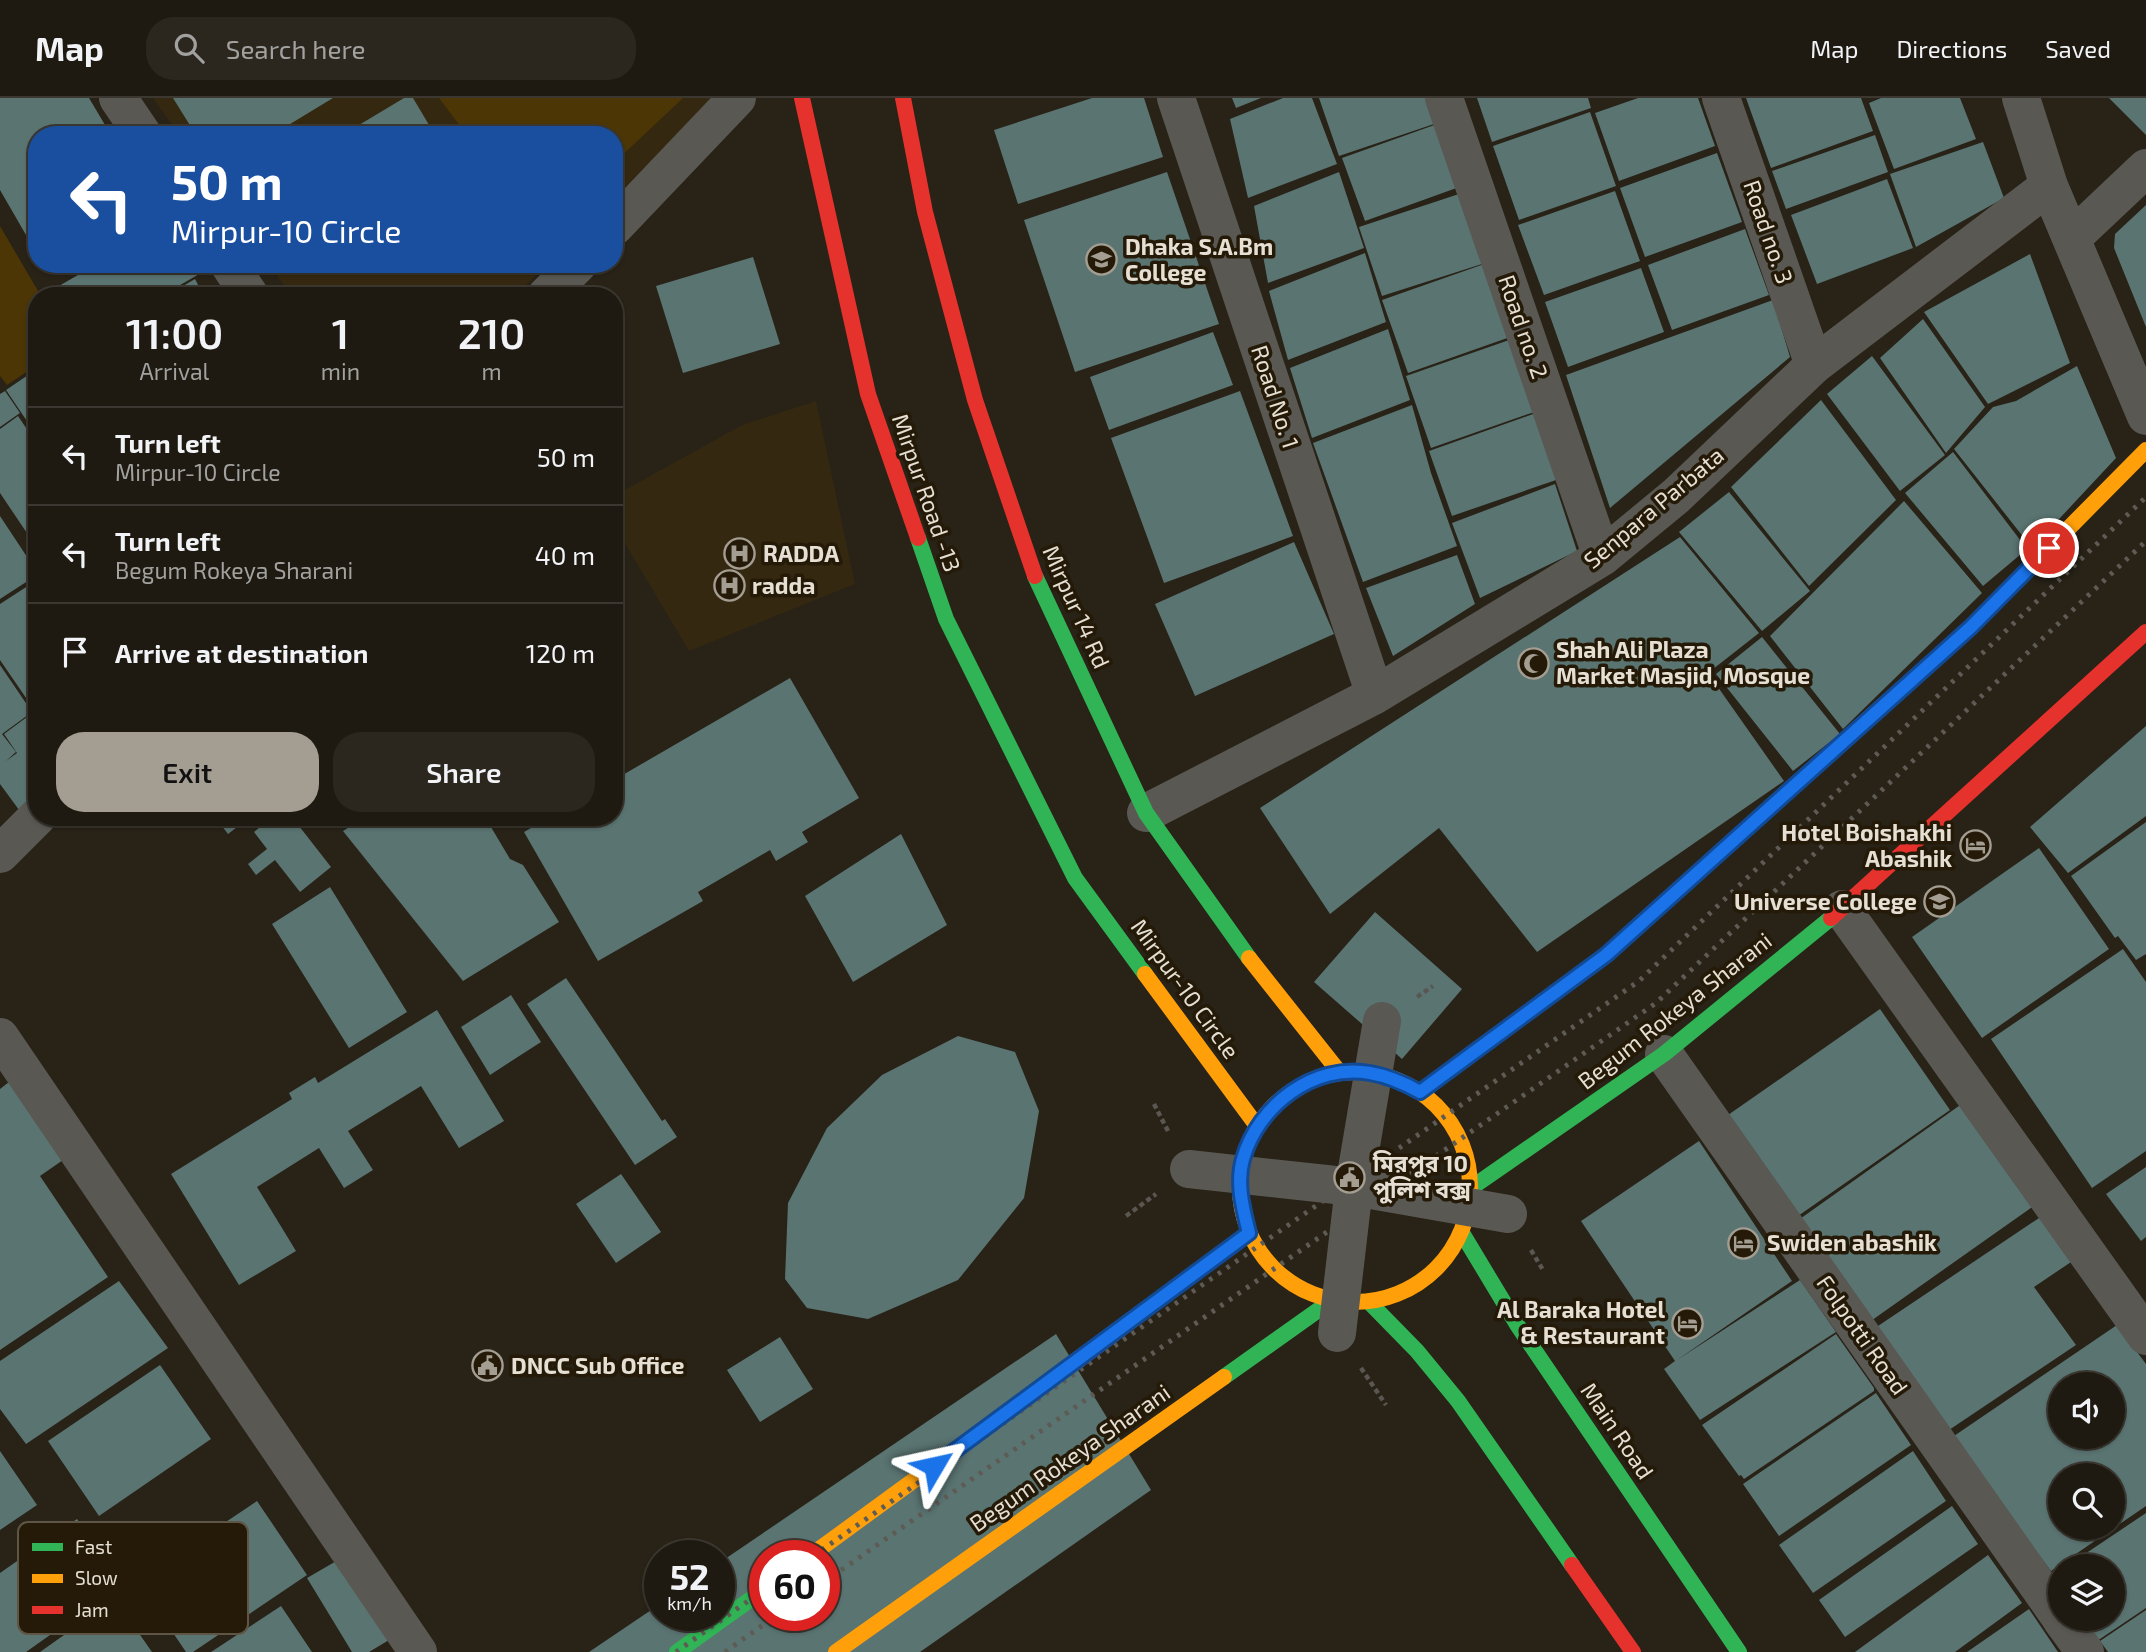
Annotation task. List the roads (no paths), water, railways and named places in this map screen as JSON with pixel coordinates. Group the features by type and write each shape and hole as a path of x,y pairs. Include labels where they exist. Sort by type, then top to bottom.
{"main road":[{"name":"Mirpur Road -13","path":"802,98 868,394 946,619 1075,878"},
{"name":"Mirpur 14 Rd","path":"903,98 925,212 975,400 1037,582 1146,813 1231,936 1340,1073"},
{"path":"1420,1092 1606,955 1971,627 2146,450"},
{"name":"Begum Rokeya Sharani","path":"1471,1188 1664,1054 1842,909 2146,632"},
{"name":"Mirpur-10 Circle","path":"1075,878 1257,1126"},
{"path":"1368,1072 1395,1079 1420,1092 1441,1110 1457,1134 1467,1159 1471,1188 1462,1233 1440,1267 1409,1291 1334,1317 1269,1265 1249,1233 1240,1197 1242,1160 1257,1126 1279,1100 1307,1082 1340,1073 1368,1072"},
{"path":"832,1540 1249,1233"},
{"name":"Main Road","path":"1462,1233 1518,1326 1739,1652"},
{"path":"1370,1303 1417,1351 1458,1401 1633,1652"},
{"name":"Begum Rokeya Sharani","path":"836,1652 1334,1317"},
{"path":"677,1652 749,1600"}],"street":[{"path":"118,98 137,126"},
{"path":"623,218 737,98"},
{"name":"Road No. 1","path":"1176,98 1375,695"},
{"name":"Road no. 2","path":"1444,98 1602,557"},
{"name":"Road no. 3","path":"1721,98 1814,365"},
{"path":"2021,98 2049,186 2146,416"},
{"path":"2072,238 2146,168"},
{"name":"Senpara Parbata","path":"1146,813 1375,695 1602,557 1676,496 1814,365 2049,186"},
{"path":"556,287 569,273"},
{"path":"0,854 28,826"},
{"path":"1842,909 2146,1336"},
{"path":"1334,1317 1382,1021"},
{"path":"0,1037 418,1652"},
{"name":"Folpotti Road","path":"1664,1054 2048,1600"},
{"path":"1189,1169 1353,1188 1508,1214"},
{"name":"Folpotti Road","path":"2070,1631 2085,1652"}],"railway":[{"path":"836,1540 1639,981 2146,497"},
{"path":"840,1571 1656,1003 2146,541"},
{"path":"676,1652 749,1600"},
{"path":"725,1652 755,1631"}],"place":[{"name":"Dhaka S.A.Bm College","path":"1102,260"},
{"name":"RADDA","path":"740,554"},
{"name":"radda","path":"729,586"},
{"name":"Shah Ali Plaza Market Masjid, Mosque","path":"1533,663"},
{"name":"Hotel Boishakhi Abashik","path":"1975,846"},
{"name":"Universe College","path":"1940,902"},
{"name":"মিরপুর 10 পুলিশ বক্স","path":"1350,1177"},
{"name":"Swiden abashik","path":"1744,1243"},
{"name":"Al Baraka Hotel & Restaurant","path":"1688,1323"},
{"name":"DNCC Sub Office","path":"488,1366"}]}
